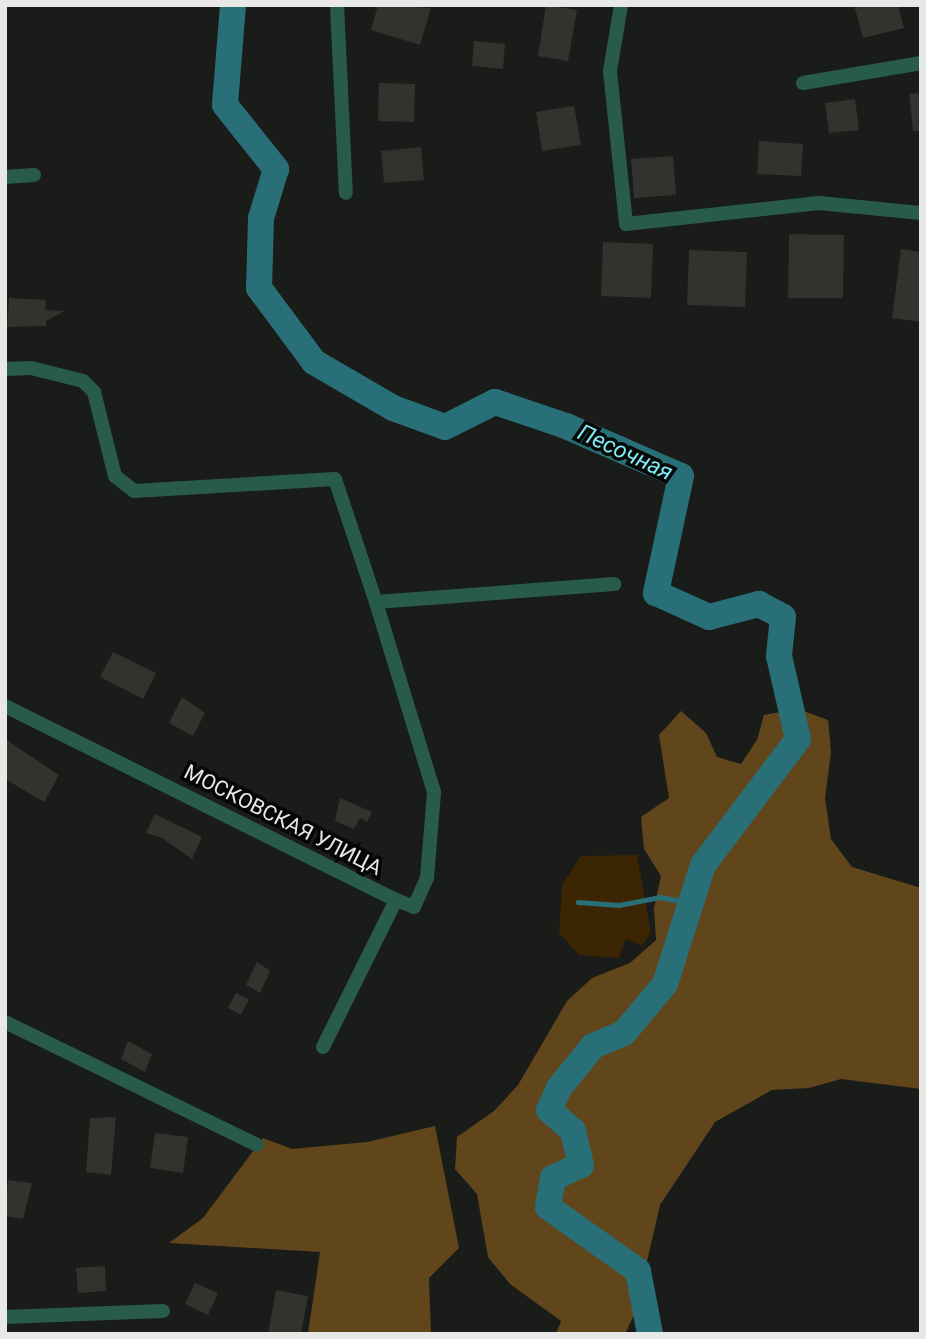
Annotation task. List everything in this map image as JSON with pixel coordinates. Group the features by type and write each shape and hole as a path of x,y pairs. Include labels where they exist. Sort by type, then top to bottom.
{"street":[{"path":"337,5 346,192"},
{"path":"621,5 610,71 626,224 819,203 921,213"},
{"path":"803,83 921,63"},
{"path":"5,177 34,175"},
{"path":"5,369 31,369 83,381 93,392 115,476 134,491 335,479 376,602 433,792 427,878 414,907 396,900"},
{"path":"376,602 614,584"},
{"name":"МОСКОВСКАЯ УЛИЦА","path":"5,706 396,900 323,1046"},
{"path":"5,1022 257,1145"},
{"path":"5,1317 163,1311"}],"shaded area":[{"path":"798,709 828,720 831,752 825,798 831,839 852,867 921,888 921,1089 841,1079 809,1088 772,1090 715,1122 660,1205 635,1313 625,1334 556,1334 561,1321 510,1284 488,1257 477,1194 455,1169 457,1137 494,1111 518,1085 567,1001 592,978 630,963 656,940 654,908 661,876 644,849 641,817 669,798 659,735 681,711 706,733 717,757 741,764 757,740 764,715"},
{"path":"637,855 651,933 642,945 626,939 619,958 579,955 559,933 562,885 581,856"},
{"path":"435,1126 459,1248 429,1278 431,1334 308,1334 320,1252 169,1243 203,1218 263,1138 292,1149 367,1142"}],"building":[{"path":"378,5 431,8 420,45 371,30"},
{"path":"546,5 577,10 568,61 538,56"},
{"path":"854,5 898,5 904,28 863,38"},
{"path":"474,41 505,44 503,69 472,66"},
{"path":"379,83 415,84 414,122 378,121"},
{"path":"921,93 921,131 913,131 909,94"},
{"path":"855,99 859,130 829,133 825,103"},
{"path":"574,106 581,145 542,151 536,112"},
{"path":"759,141 803,144 801,176 757,174"},
{"path":"421,147 424,180 384,183 381,151"},
{"path":"673,156 676,195 634,198 631,159"},
{"path":"789,234 844,235 843,298 788,298"},
{"path":"603,242 653,244 651,298 601,296"},
{"path":"901,249 921,252 921,322 892,318"},
{"path":"689,250 747,252 745,307 687,305"},
{"path":"9,298 46,300 45,310 65,311 46,321 46,326 7,327"},
{"path":"113,652 156,673 143,699 100,677"},
{"path":"182,697 205,713 193,736 169,723"},
{"path":"5,739 59,775 44,802 5,779"},
{"path":"340,798 372,812 367,822 360,818 354,829 335,821"},
{"path":"155,814 202,837 192,859 162,838 146,833"},
{"path":"257,962 270,971 260,993 246,985"},
{"path":"236,993 249,999 241,1015 228,1008"},
{"path":"128,1041 152,1054 145,1072 121,1059"},
{"path":"116,1117 111,1175 86,1172 90,1118"},
{"path":"155,1133 188,1137 183,1173 150,1168"},
{"path":"8,1180 32,1183 23,1219 5,1216"},
{"path":"105,1266 106,1291 78,1293 76,1268"},
{"path":"195,1283 218,1293 208,1315 185,1304"},
{"path":"276,1290 308,1296 301,1334 268,1334"}],"waterway":[{"name":"Песочная","path":"233,5 225,105 276,169 261,218 259,288 314,362 393,408 445,427 495,402 566,426 681,476 656,593 709,617 759,604 783,617 779,656 798,739 703,865 665,984 624,1033 593,1046 559,1088 549,1110 573,1131 581,1165 553,1178 548,1207 638,1271 650,1334"},
{"path":"578,902 619,905 660,897 691,903"}]}
